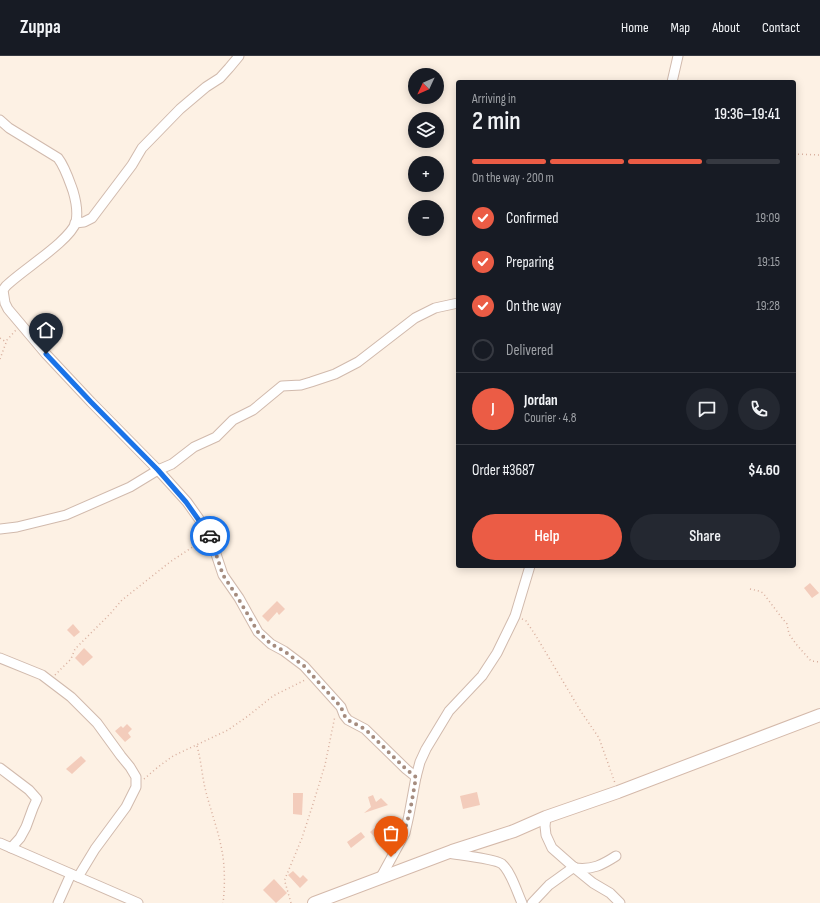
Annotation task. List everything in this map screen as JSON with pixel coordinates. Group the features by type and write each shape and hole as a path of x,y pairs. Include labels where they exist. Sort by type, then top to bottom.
{"main road":[{"path":"314,903 381,877 514,831 546,817 618,792 820,715"}],"street":[{"path":"75,223 84,222 92,218 132,165 142,148 180,109 206,87 220,78 239,56"},
{"path":"672,80 678,56"},
{"path":"0,120 9,128 58,158 63,164 76,203 75,223 70,231 49,252 12,280 2,290 5,303 46,354 158,470 186,502 209,533 223,575 258,632 271,644 304,666 341,707 348,720 365,729 416,777"},
{"path":"0,529 17,528 66,515 130,487 158,470 172,464 194,447 216,437 233,420 253,410 282,386 306,384 335,374 358,362 415,318 435,308 456,303"},
{"path":"381,877 405,833 416,777 420,762 426,749 449,711 482,676 507,634 515,616 529,568"},
{"path":"0,658 34,671 50,680 84,709 97,723 130,767 136,778 136,787 126,807 74,876 58,903"},
{"path":"0,768 29,790 37,799 32,808 26,827 20,838 11,848"},
{"path":"546,817 545,826 547,840 557,852 574,868 593,883 610,893 620,903"},
{"path":"0,843 138,903"},
{"path":"448,853 490,859 502,864 522,903"},
{"path":"532,903 549,885 574,868 586,869 596,867 616,856"}],"path":[{"path":"796,154 820,155"},
{"path":"0,360 6,342 19,322"},
{"path":"0,338 6,342"},
{"path":"50,680 72,659 75,650 122,600 170,562 200,543 209,533"},
{"path":"750,590 763,593 787,624 788,634 796,644 811,661 820,662"},
{"path":"515,616 526,621 599,738 618,792"},
{"path":"136,787 165,761 182,751 236,725 280,692 302,681 314,678"},
{"path":"291,903 285,879 314,804 325,765 333,727 336,702"},
{"path":"197,745 202,762 205,788 222,852 224,890 223,903"}],"building":[{"path":"810,583 819,593 812,598 804,588"},
{"path":"277,601 285,609 279,615 277,612 268,622 262,616"},
{"path":"73,624 80,632 74,637 67,630"},
{"path":"84,648 93,657 83,666 75,658"},
{"path":"127,724 132,729 128,733 131,737 125,742 115,731 121,726 123,728"},
{"path":"81,756 86,761 72,774 66,769"},
{"path":"477,792 480,805 463,809 460,796"},
{"path":"293,793 303,793 302,815 293,814"},
{"path":"373,795 376,802 381,798 388,805 364,813 371,807 368,797"},
{"path":"377,826 388,838 381,844 370,832"},
{"path":"361,832 365,837 351,848 347,842"},
{"path":"293,871 300,878 303,875 308,880 300,888 288,875"},
{"path":"274,879 287,893 276,903 263,890"}],"way so far":[{"path":"210,536 215,547 218,562 223,575 258,632 264,639 284,651 304,666 341,707 348,720 365,729 416,777 405,833 391,857"}],"route":[{"path":"46,354 158,470 186,502 210,536"}]}
